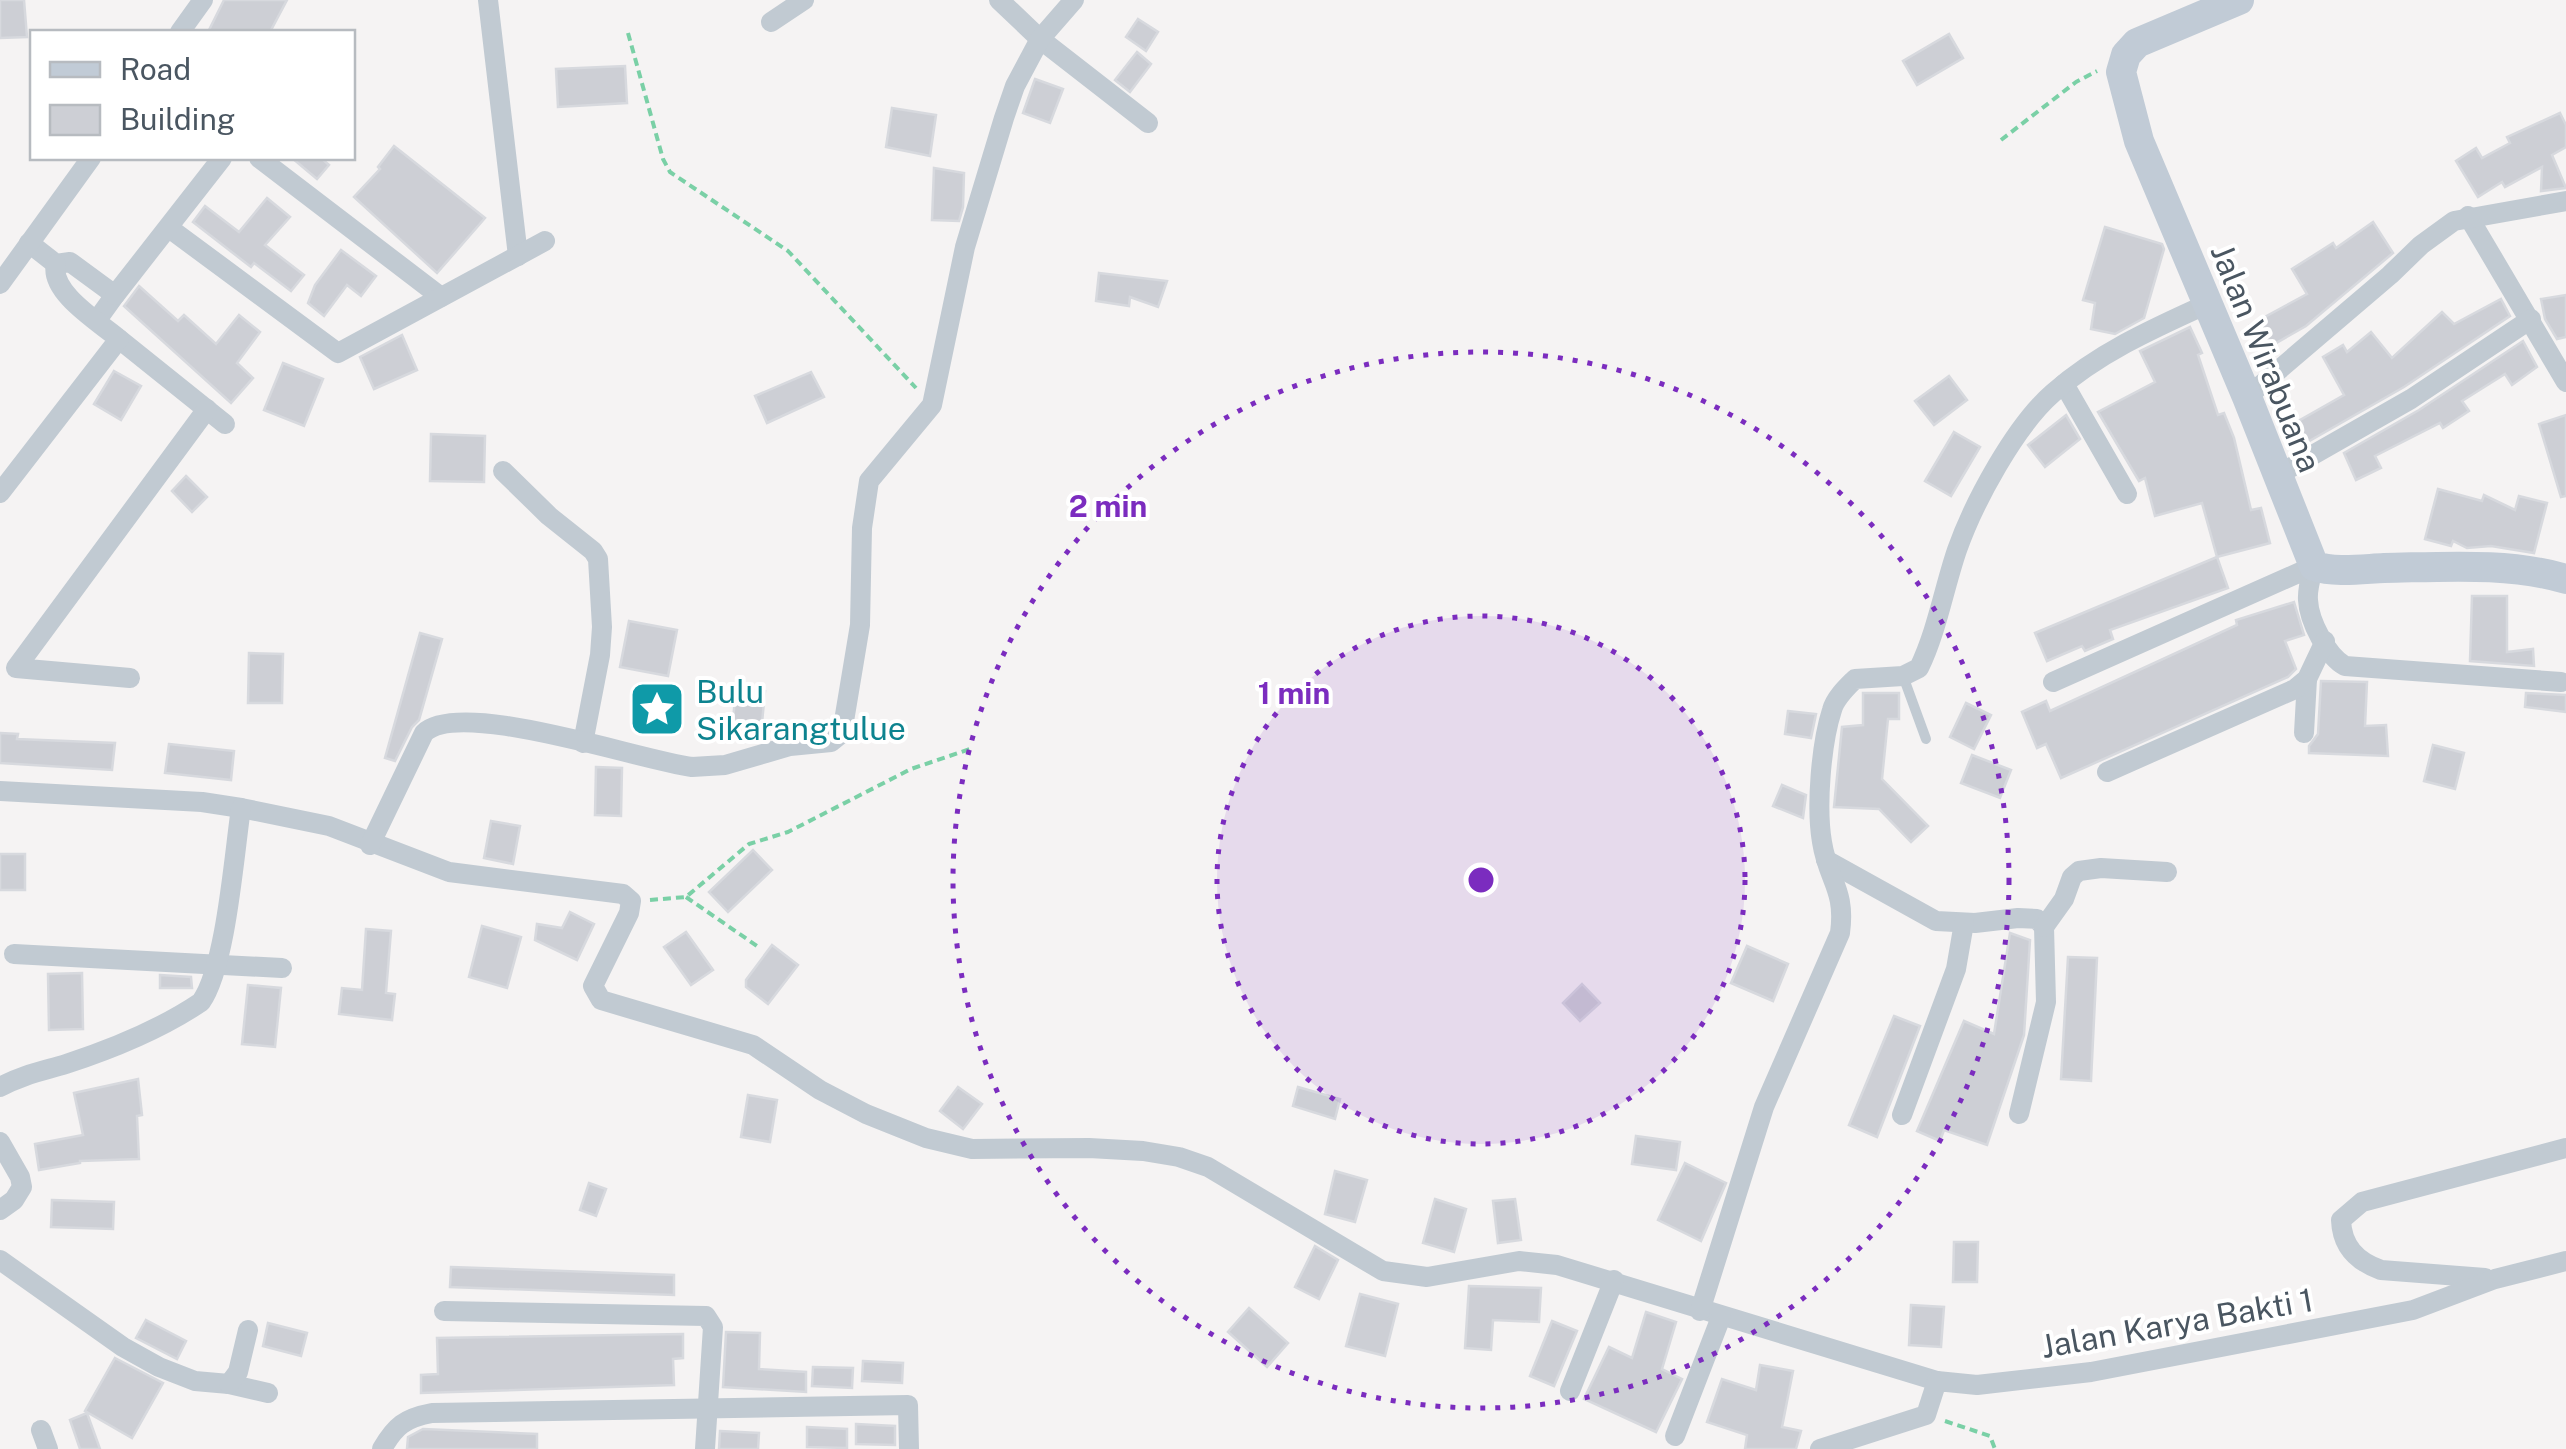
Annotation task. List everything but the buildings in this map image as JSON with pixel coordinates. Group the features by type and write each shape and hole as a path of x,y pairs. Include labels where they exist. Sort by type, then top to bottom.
{"street":[{"path":"182,30 204,0"},
{"path":"488,0 518,256"},
{"path":"771,22 804,0"},
{"path":"1000,0 1040,39 1148,123"},
{"path":"370,844 424,733 437,723 479,721 674,765 712,767 790,746 831,742 842,733 860,625 862,528 869,480 932,405 971,223 1015,86 1040,39 1074,0"},
{"path":"2121,72 2126,55 2137,43 2238,0"},
{"name":"Jalan Wirabuana","path":"2121,72 2139,141 2314,566"},
{"path":"0,284 89,160"},
{"path":"97,320 220,160"},
{"path":"262,160 440,297"},
{"path":"2247,397 2390,276 2420,245 2454,221 2566,200"},
{"path":"2468,216 2566,382"},
{"path":"169,228 338,354 545,241"},
{"path":"29,243 56,264 70,262 115,295"},
{"path":"56,264 58,287 226,424"},
{"path":"1675,1436 1764,1107 1837,946 1843,908 1826,860 1820,824 1835,703 1855,679 1903,676 1919,668 1959,546 1999,464 2050,394 2133,338 2207,304"},
{"path":"2276,476 2411,400 2531,319"},
{"path":"0,493 119,339"},
{"path":"2064,384 2127,494"},
{"path":"130,678 16,668 206,409"},
{"path":"503,472 598,559 600,655 583,743"},
{"path":"2314,566 2308,602 2332,656 2345,666 2561,682"},
{"path":"2053,682 2314,566 2347,570 2502,569 2539,571 2566,579"},
{"path":"2304,734 2307,679 2324,642"},
{"path":"2107,772 2246,714 2296,689 2307,679"},
{"path":"0,791 202,802 240,808 329,826 450,872 623,894 631,901"},
{"path":"0,1086 23,1074 106,1049 186,1012 208,992 218,963 240,808"},
{"path":"1826,860 1936,921 2037,919 2044,927"},
{"path":"2019,1114 2046,1002 2044,927 2064,898 2072,877 2079,870 2101,868 2167,872"},
{"name":"Jalan Karya Bakti 1","path":"631,901 629,913 593,986 601,1000 753,1045 820,1090 926,1138 972,1149 1089,1148 1179,1157 1208,1167 1364,1263 1401,1276 1426,1277 1520,1261 1556,1264 1937,1381 1990,1384 2091,1372 2413,1310 2495,1278 2566,1261"},
{"path":"1902,1115 1956,969 1964,923"},
{"path":"14,954 282,968"},
{"path":"0,1142 22,1187 14,1200 0,1210"},
{"path":"2495,1278 2381,1270 2367,1265 2346,1244 2341,1220 2362,1202 2566,1148"},
{"path":"0,1260 123,1347 195,1381 268,1393"},
{"path":"1570,1391 1614,1280"},
{"path":"444,1311 706,1316 713,1327 705,1449"},
{"path":"229,1384 238,1372 248,1330"},
{"path":"1820,1449 1926,1415 1937,1381"},
{"path":"382,1449 394,1428 410,1418 432,1414 908,1405 909,1449"}],"lane":[{"path":"1903,676 1926,739"}],"path":[{"path":"628,34 670,172 788,251 932,405"},
{"path":"2001,140 2087,76 2099,70 2121,72"},
{"path":"631,901 686,898 750,844 788,832 911,769 970,748"},
{"path":"686,898 757,946"},
{"path":"1926,1415 1990,1436 1994,1449"}],"place":[{"name":"Bulu Sikarangtulue","path":"657,709"}]}
